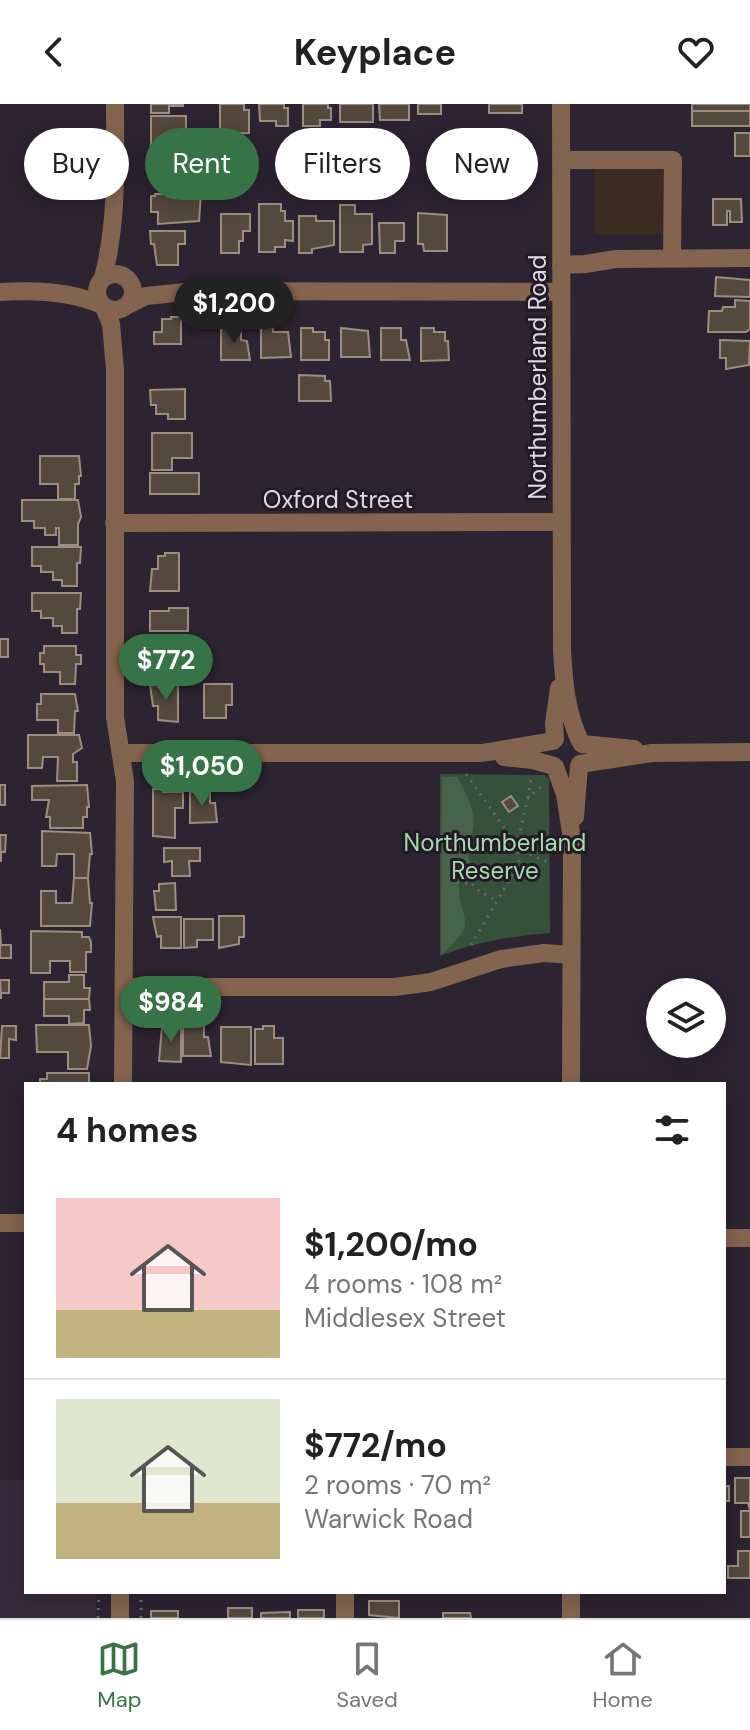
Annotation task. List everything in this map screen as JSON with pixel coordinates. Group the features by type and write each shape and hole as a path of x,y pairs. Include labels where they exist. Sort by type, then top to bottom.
{"street":[{"path":"115,104 115,215 110,255 96,294 111,324 115,370 115,717 125,781 123,1082"},
{"name":"Northumberland Road","path":"561,104 562,650 565,698 570,722 581,743"},
{"path":"561,160 673,160 672,258"},
{"path":"115,215 133,296 127,306 115,370"},
{"path":"561,259 585,253 616,259 750,258"},
{"path":"41,292 101,280 114,273 128,279 195,291"},
{"path":"1,292 41,292 84,297 115,311 146,296 195,291 561,292"},
{"name":"Oxford Street","path":"114,523 562,522"},
{"name":"Northumberland Road","path":"554,740 562,650"},
{"path":"482,753 571,736 581,743 652,753"},
{"path":"554,740 548,756 565,794 572,839"},
{"path":"571,1082 572,839 580,765 584,754 581,743"},
{"path":"121,753 482,753 533,760 553,771 565,771 580,765 652,753 750,752"},
{"path":"124,987 395,987 431,982 485,963 520,955 571,955"},
{"path":"0,1223 24,1223"},
{"path":"726,1238 750,1238"},
{"path":"726,1457 750,1457"},
{"path":"120,1594 120,1618"},
{"path":"345,1594 345,1618"},
{"path":"571,1594 571,1618"}],"path":[{"path":"528,798 553,771"},
{"path":"466,774 520,850 550,863"},
{"path":"471,945 519,864 518,840 531,775"},
{"path":"457,883 472,883 476,889 497,901"},
{"path":"98,1618 99,1594"},
{"path":"141,1594 141,1618"}],"shaded area":[{"path":"594,157 664,157 673,234 594,234"},
{"path":"0,1480 24,1480 24,1594 96,1594 96,1618 0,1618"}],"green space":[{"name":"Northumberland Reserve","path":"440,774 545,775 549,779 550,933 495,940 440,956"},
{"path":"442,777 457,777 470,803 474,820 466,846 472,871 459,880 465,926 462,934 441,955"}],"building":[{"path":"151,104 183,106 169,106 169,113 151,113"},
{"path":"220,104 244,104 244,110 249,110 249,128 220,128"},
{"path":"259,104 284,104 284,108 288,108 288,126 276,126 276,121 260,121"},
{"path":"303,104 328,104 331,120 320,120 320,126 303,126"},
{"path":"340,104 373,104 373,122 340,122"},
{"path":"379,104 409,104 409,120 380,120"},
{"path":"418,104 441,104 441,114 418,114"},
{"path":"489,104 522,104 522,113 489,113"},
{"path":"692,104 750,104 750,111 692,111"},
{"path":"692,111 750,111 750,126 692,126"},
{"path":"151,116 186,116 186,128 151,128"},
{"path":"735,133 750,133 750,156 735,156"},
{"path":"713,199 741,199 742,222 730,222 730,211 727,211 727,225 713,225"},
{"path":"151,200 200,200 199,221 158,224 158,212 151,212"},
{"path":"259,204 281,204 285,221 293,221 293,241 285,240 285,247 275,247 275,252 259,252"},
{"path":"340,205 355,205 355,214 372,214 372,244 363,245 363,252 340,252"},
{"path":"418,213 447,215 447,251 424,251 423,244 418,244"},
{"path":"221,214 250,214 250,231 243,231 239,253 221,253"},
{"path":"299,216 316,216 316,221 334,221 334,245 312,249 312,253 299,253"},
{"path":"379,223 404,223 404,241 395,241 395,253 380,253"},
{"path":"150,231 185,231 185,244 178,244 178,265 157,265"},
{"path":"716,277 750,280 750,297 715,296"},
{"path":"735,300 750,301 750,329 746,332 708,332 709,311 735,307"},
{"path":"181,317 181,344 154,344 154,332 162,332 162,319"},
{"path":"221,328 241,328 241,340 247,341 250,360 221,360"},
{"path":"261,328 288,332 291,357 261,358"},
{"path":"301,328 325,332 325,340 329,340 329,360 301,360"},
{"path":"341,328 368,331 370,357 341,357"},
{"path":"381,328 401,328 401,340 406,340 410,360 381,360"},
{"path":"421,328 445,332 449,360 421,361"},
{"path":"720,340 750,341 749,365 726,369 726,358 720,358"},
{"path":"299,375 325,376 325,381 330,381 331,401 299,401"},
{"path":"185,389 185,419 168,419 168,414 156,414 156,405 151,405 150,390"},
{"path":"152,433 192,433 192,458 172,458 172,470 152,470"},
{"path":"40,456 79,456 81,476 79,484 75,484 75,499 58,499 58,484 40,484"},
{"path":"150,473 199,473 199,494 150,494"},
{"path":"22,500 78,500 81,517 78,545 59,545 59,528 56,528 56,535 45,535 45,528 34,528 34,521 22,521"},
{"path":"32,547 81,547 77,586 62,586 62,580 53,580 53,572 41,572 41,566 32,566"},
{"path":"165,553 179,553 179,591 150,591 152,569 158,569 158,556 165,556"},
{"path":"32,593 81,593 77,633 62,633 62,626 53,626 53,618 41,618 41,611 32,611"},
{"path":"169,608 188,608 188,631 150,631 150,611 169,611"},
{"path":"0,639 8,639 8,657 0,657"},
{"path":"150,639 193,639 194,658 182,658 182,668 157,665 157,652 150,652"},
{"path":"44,646 76,646 76,655 81,655 81,664 76,664 75,684 60,684 60,672 44,672 40,653 44,653"},
{"path":"204,684 232,684 232,705 226,705 226,718 204,718"},
{"path":"150,685 178,685 178,722 158,720 158,706 153,706"},
{"path":"41,694 75,694 78,711 75,711 74,733 58,733 58,720 37,720 37,704 41,704"},
{"path":"28,735 79,735 82,748 73,754 73,762 77,762 77,781 57,781 58,757 43,757 42,768 28,768"},
{"path":"0,785 5,785 5,805 0,805"},
{"path":"87,785 89,807 87,817 83,817 83,828 50,828 50,817 46,817 49,800 32,800 32,786"},
{"path":"153,789 183,792 183,808 175,808 175,838 153,836"},
{"path":"190,792 210,792 210,803 215,803 217,822 190,823"},
{"path":"511,796 518,806 509,812 502,802"},
{"path":"42,831 90,833 92,854 88,878 74,878 74,854 57,854 56,866 42,866"},
{"path":"0,835 6,835 1,862"},
{"path":"164,848 200,848 200,861 189,861 190,876 172,876 172,861 164,862"},
{"path":"74,878 88,878 92,903 90,926 41,926 41,891 56,891 56,903 72,903"},
{"path":"175,883 176,910 156,910 154,891 159,891 159,884"},
{"path":"219,916 244,916 244,937 239,937 239,944 219,948"},
{"path":"153,917 181,917 181,948 161,948 161,936 157,937"},
{"path":"184,919 213,919 213,940 197,940 197,947 184,948"},
{"path":"0,929 1,945 11,945 11,958 0,958"},
{"path":"31,931 82,932 82,937 89,937 91,952 86,952 86,972 70,972 70,961 50,961 50,973 31,973"},
{"path":"69,975 84,975 84,988 90,988 89,999 44,999 44,982 69,982"},
{"path":"0,980 9,980 9,993 1,993 1,999"},
{"path":"44,999 89,999 90,1010 84,1010 84,1023 69,1024 69,1016 44,1016"},
{"path":"36,1025 89,1025 91,1046 87,1069 68,1069 68,1052 37,1052"},
{"path":"2,1026 16,1026 16,1040 9,1039 9,1058 0,1058"},
{"path":"162,1026 181,1026 181,1062 159,1061"},
{"path":"183,1026 204,1026 204,1037 208,1037 211,1056 183,1056"},
{"path":"263,1026 274,1026 274,1038 283,1038 283,1064 255,1064 255,1029 263,1029"},
{"path":"221,1027 251,1027 251,1065 221,1062"},
{"path":"47,1073 89,1073 89,1082 40,1082 40,1079 47,1079"},
{"path":"735,1478 750,1478 750,1510 748,1503 735,1503"},
{"path":"726,1486 729,1486 729,1501 726,1501"},
{"path":"741,1511 750,1511 750,1537 741,1537"},
{"path":"738,1551 750,1551 750,1578 728,1578 728,1566 738,1566"},
{"path":"369,1601 399,1601 399,1618 369,1615"},
{"path":"228,1608 252,1608 252,1618 228,1618"},
{"path":"298,1610 324,1610 324,1618 298,1618"},
{"path":"151,1611 178,1611 178,1618 151,1618"},
{"path":"290,1612 290,1618 261,1618 261,1613"},
{"path":"443,1613 470,1613 471,1618 443,1618"}]}
